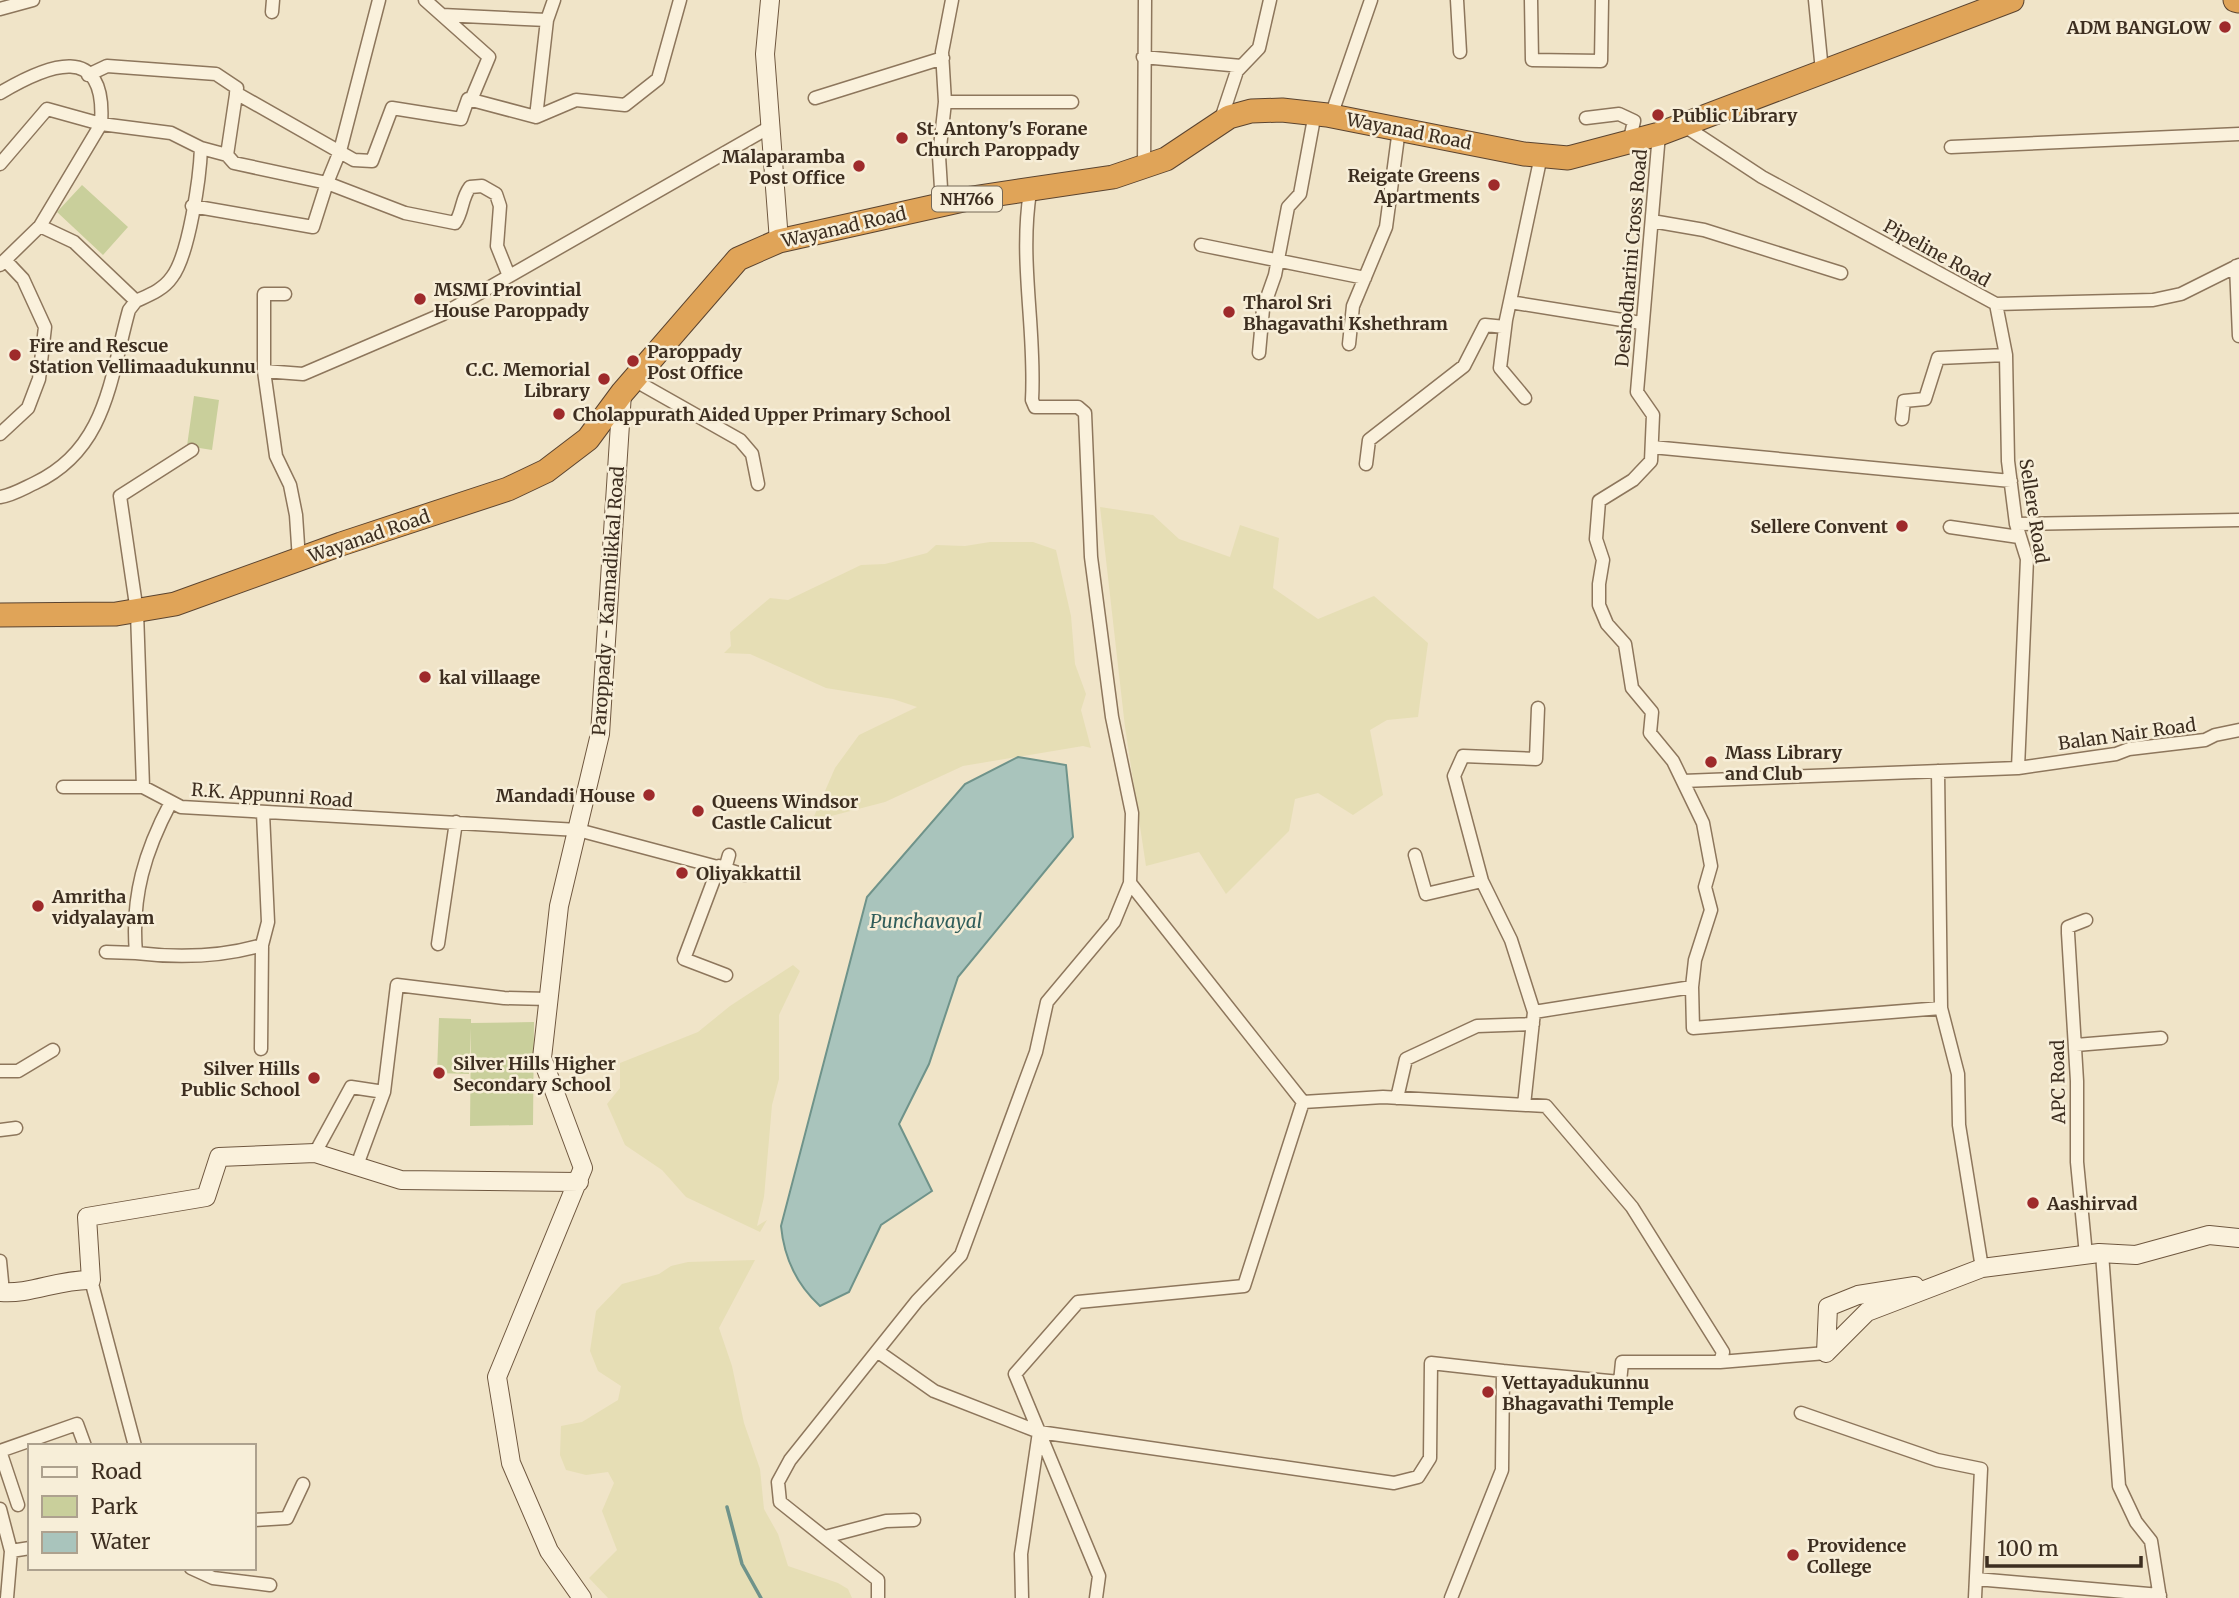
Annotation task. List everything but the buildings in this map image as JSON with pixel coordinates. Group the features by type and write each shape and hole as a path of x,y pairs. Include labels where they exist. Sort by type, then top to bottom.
{"highway":[{"name":"Wayanad Road","path":"0,615 137,612 216,592 299,560 508,489 546,471 588,439 628,387 738,259 779,241 942,204 1030,192 1144,169 1166,159 1220,122 1251,111 1323,115 1541,156 1568,158 1659,134 2012,0"}],"main road":[{"path":"770,0 765,54 779,241"},
{"name":"Paroppady - Kannadikkal Road","path":"582,1598 549,1551 511,1464 497,1377 583,1168 542,1058 559,906 600,734 628,387"},
{"path":"1,1292 14,1293 67,1279 91,1280 87,1217 206,1197 219,1157 315,1153 401,1180 579,1182"},
{"path":"1826,1353 1867,1312 1982,1268 2094,1254 2136,1255 2209,1235 2239,1238"},
{"path":"1826,1353 1828,1307 1858,1295 1946,1282"}],"street":[{"path":"0,9 33,0"},
{"path":"192,206 313,227 340,151 379,0"},
{"path":"425,0 489,57 471,100"},
{"path":"536,117 547,20 554,0"},
{"path":"236,93 355,160 372,161 392,108 461,119 468,99 536,117 576,100 625,105 658,79 680,0"},
{"path":"942,204 939,156 946,102 943,58 953,0"},
{"path":"1144,169 1145,0"},
{"path":"1220,122 1237,71 1259,48 1270,0"},
{"path":"1258,353 1263,309 1278,260 1288,207 1300,194 1323,115 1371,0"},
{"path":"1457,0 1460,52"},
{"path":"1531,0 1532,60 1601,61 1602,0"},
{"path":"1815,0 1822,71"},
{"path":"442,15 547,20"},
{"path":"1143,57 1241,66"},
{"path":"815,98 943,58"},
{"path":"0,93 50,67 66,64 88,75 98,84 103,97 101,124 40,226 3,263 23,279 45,327 39,379 28,408 0,434"},
{"path":"88,75 107,66 216,74 237,88 227,155"},
{"path":"946,102 1072,102"},
{"path":"0,164 47,110 101,124 171,133 201,148 227,155 234,163 327,183 405,213 455,223 461,215 463,196 470,187 482,186 496,194 500,206 497,246 509,276"},
{"path":"1586,118 1619,114 1634,121 1629,142"},
{"name":"Pipeline Road","path":"1683,125 1762,177 1996,304 2153,300 2181,294 2237,272"},
{"path":"264,370 303,374 443,314 770,127"},
{"path":"1349,344 1353,306 1386,227 1399,128"},
{"name":"Deshodharini Cross Road","path":"1659,134 1636,392 1653,415 1651,461 1633,480 1598,501 1596,539 1603,560 1599,584 1600,605 1607,624 1625,644 1632,688 1652,712 1650,733 1673,761 1703,823 1712,866 1705,887 1711,910 1695,960 1692,987 1693,1028 1941,1008"},
{"path":"1951,147 2239,134"},
{"path":"0,496 53,474 82,448 103,412 129,310 136,301 161,289 173,277 183,257 201,148"},
{"path":"1525,398 1500,368 1505,327 1541,156"},
{"path":"878,1598 878,1580 780,1502 778,1482 790,1460 877,1351 961,1255 1036,1052 1047,1002 1114,922 1130,883 1132,813 1112,717 1091,557 1085,413 1078,407 1035,407 1032,400 1034,355 1025,271 1024,229 1030,192"},
{"path":"1652,221 1704,230 1841,273"},
{"path":"40,226 74,242 136,301"},
{"path":"1201,245 1365,278"},
{"path":"2237,272 2239,336"},
{"path":"285,294 264,294 264,370 276,456 290,485 296,515 299,560"},
{"path":"1510,302 1641,323"},
{"name":"Sellere Road","path":"1996,304 2006,355 2011,481 2017,531 2027,559 2018,768"},
{"path":"1366,464 1369,440 1464,366 1485,325 1505,327"},
{"path":"1902,419 1904,401 1925,399 1938,358 2006,355"},
{"path":"628,387 740,440 752,454 758,484"},
{"path":"1652,447 2011,481"},
{"path":"63,787 143,787 137,612 120,496 192,450"},
{"path":"1950,527 2017,531 2239,520"},
{"path":"1524,1105 1534,1018 1511,940 1482,881 1454,776 1463,756 1536,759 1538,708"},
{"name":"Balan Nair Road","path":"1683,781 2018,768 2116,754 2129,749 2205,740 2239,730"},
{"path":"1938,771 1941,1008 1958,1074 1959,1125 1982,1268"},
{"name":"R.K. Appunni Road","path":"143,787 181,807 578,830 745,875"},
{"path":"136,953 133,923 138,882 150,842 171,802"},
{"path":"261,1049 262,945 268,922 263,813"},
{"path":"438,944 456,822"},
{"path":"726,975 684,959 729,855"},
{"path":"1415,855 1426,894 1482,881"},
{"path":"1130,883 1303,1102"},
{"name":"APC Road","path":"2086,920 2068,927 2076,1045 2077,1162 2104,1315 2119,1486 2136,1522 2151,1541 2160,1596"},
{"path":"106,952 163,956 233,954 262,945"},
{"path":"356,1168 384,1092 397,985 504,998 548,999"},
{"path":"1397,1098 1406,1059 1477,1026 1534,1018 1692,987"},
{"path":"2076,1045 2161,1038"},
{"path":"0,1071 18,1071 53,1050"},
{"path":"315,1153 351,1087 384,1092"},
{"path":"1303,1102 1397,1098 1546,1106 1632,1207 1723,1352 1720,1362"},
{"path":"1097,1598 1099,1576 1015,1374 1078,1302 1244,1286 1303,1102"},
{"path":"0,1130 16,1128"},
{"path":"0,1261 1,1292"},
{"path":"91,1280 134,1444"},
{"path":"877,1351 934,1391 1039,1432 1394,1483 1418,1477 1430,1458 1431,1363 1620,1382 1622,1362 1720,1362 1826,1353"},
{"path":"1451,1598 1502,1469 1503,1371"},
{"path":"1801,1413 1937,1460 1981,1469 1975,1598"},
{"path":"7,1598 11,1551 1,1510 24,1503 0,1451 76,1424 84,1444"},
{"path":"1022,1598 1021,1554 1039,1432"},
{"path":"256,1520 287,1518 303,1484"},
{"path":"825,1537 886,1521 914,1520"},
{"path":"11,1551 28,1548"},
{"path":"195,1570 213,1578 270,1585"},
{"path":"1976,1579 2160,1596"}],"shaded area":[{"path":"1100,507 1153,515 1179,539 1230,557 1240,525 1279,538 1273,588 1318,619 1374,596 1428,643 1418,717 1387,720 1370,730 1383,795 1353,815 1318,793 1295,799 1289,831 1226,894 1199,852 1146,866 1125,727"},
{"path":"990,542 1033,542 1056,550 1071,616 1075,664 1086,694 1081,710 1091,748 1083,746 963,766 885,802 812,821 835,768 859,735 917,707 893,699 826,688 750,654 724,653 731,646 730,632 770,598 788,600 861,565 885,564 927,553 936,545 965,546"},
{"path":"793,965 800,971 779,1015 779,1079 772,1105 764,1197 757,1226 767,1220 760,1232 686,1197 662,1170 625,1145 607,1104 620,1088 620,1063 698,1032 730,1006"},
{"path":"755,1260 719,1328 732,1366 744,1423 760,1469 764,1509 778,1534 788,1566 838,1583 848,1589 852,1598 608,1598 589,1578 617,1550 602,1511 614,1483 608,1472 586,1475 566,1470 560,1455 561,1426 582,1422 618,1400 621,1386 598,1371 590,1351 596,1311 622,1284 659,1274 671,1266 688,1262"}],"green space":[{"path":"82,185 128,227 103,255 57,212"},
{"path":"194,396 219,400 212,450 187,446"},
{"path":"439,1018 471,1019 471,1023 534,1022 533,1125 470,1126 471,1028 469,1074 437,1073"}],"water":[{"name":"Punchavayal","path":"1018,757 1066,765 1073,837 958,977 929,1064 899,1124 932,1191 881,1225 849,1292 820,1306 793,1270 785,1249 781,1226 867,897 965,784"}],"waterway":[{"path":"727,1507 742,1564 761,1598"}],"place":[{"name":"ADM BANGLOW","path":"2225,27"},
{"name":"Public Library","path":"1658,115"},
{"name":"St. Antony's Forane Church Paroppady","path":"902,138"},
{"name":"Malaparamba Post Office","path":"859,166"},
{"name":"Reigate Greens Apartments","path":"1494,185"},
{"name":"MSMI Provintial House Paroppady","path":"420,299"},
{"name":"Tharol Sri Bhagavathi Kshethram","path":"1229,312"},
{"name":"Fire and Rescue Station Vellimaadukunnu","path":"15,355"},
{"name":"Paroppady Post Office","path":"633,361"},
{"name":"C.C. Memorial Library","path":"604,379"},
{"name":"Cholappurath Aided Upper Primary School","path":"559,414"},
{"name":"Sellere Convent","path":"1902,526"},
{"name":"kal villaage","path":"425,677"},
{"name":"Mass Library and Club","path":"1711,762"},
{"name":"Mandadi House","path":"649,795"},
{"name":"Queens Windsor Castle Calicut","path":"698,811"},
{"name":"Oliyakkattil","path":"682,873"},
{"name":"Amritha vidyalayam","path":"38,906"},
{"name":"Silver Hills Higher Secondary School","path":"439,1073"},
{"name":"Silver Hills Public School","path":"314,1078"},
{"name":"Aashirvad","path":"2033,1203"},
{"name":"Vettayadukunnu Bhagavathi Temple","path":"1488,1392"},
{"name":"Providence College","path":"1793,1555"}]}
